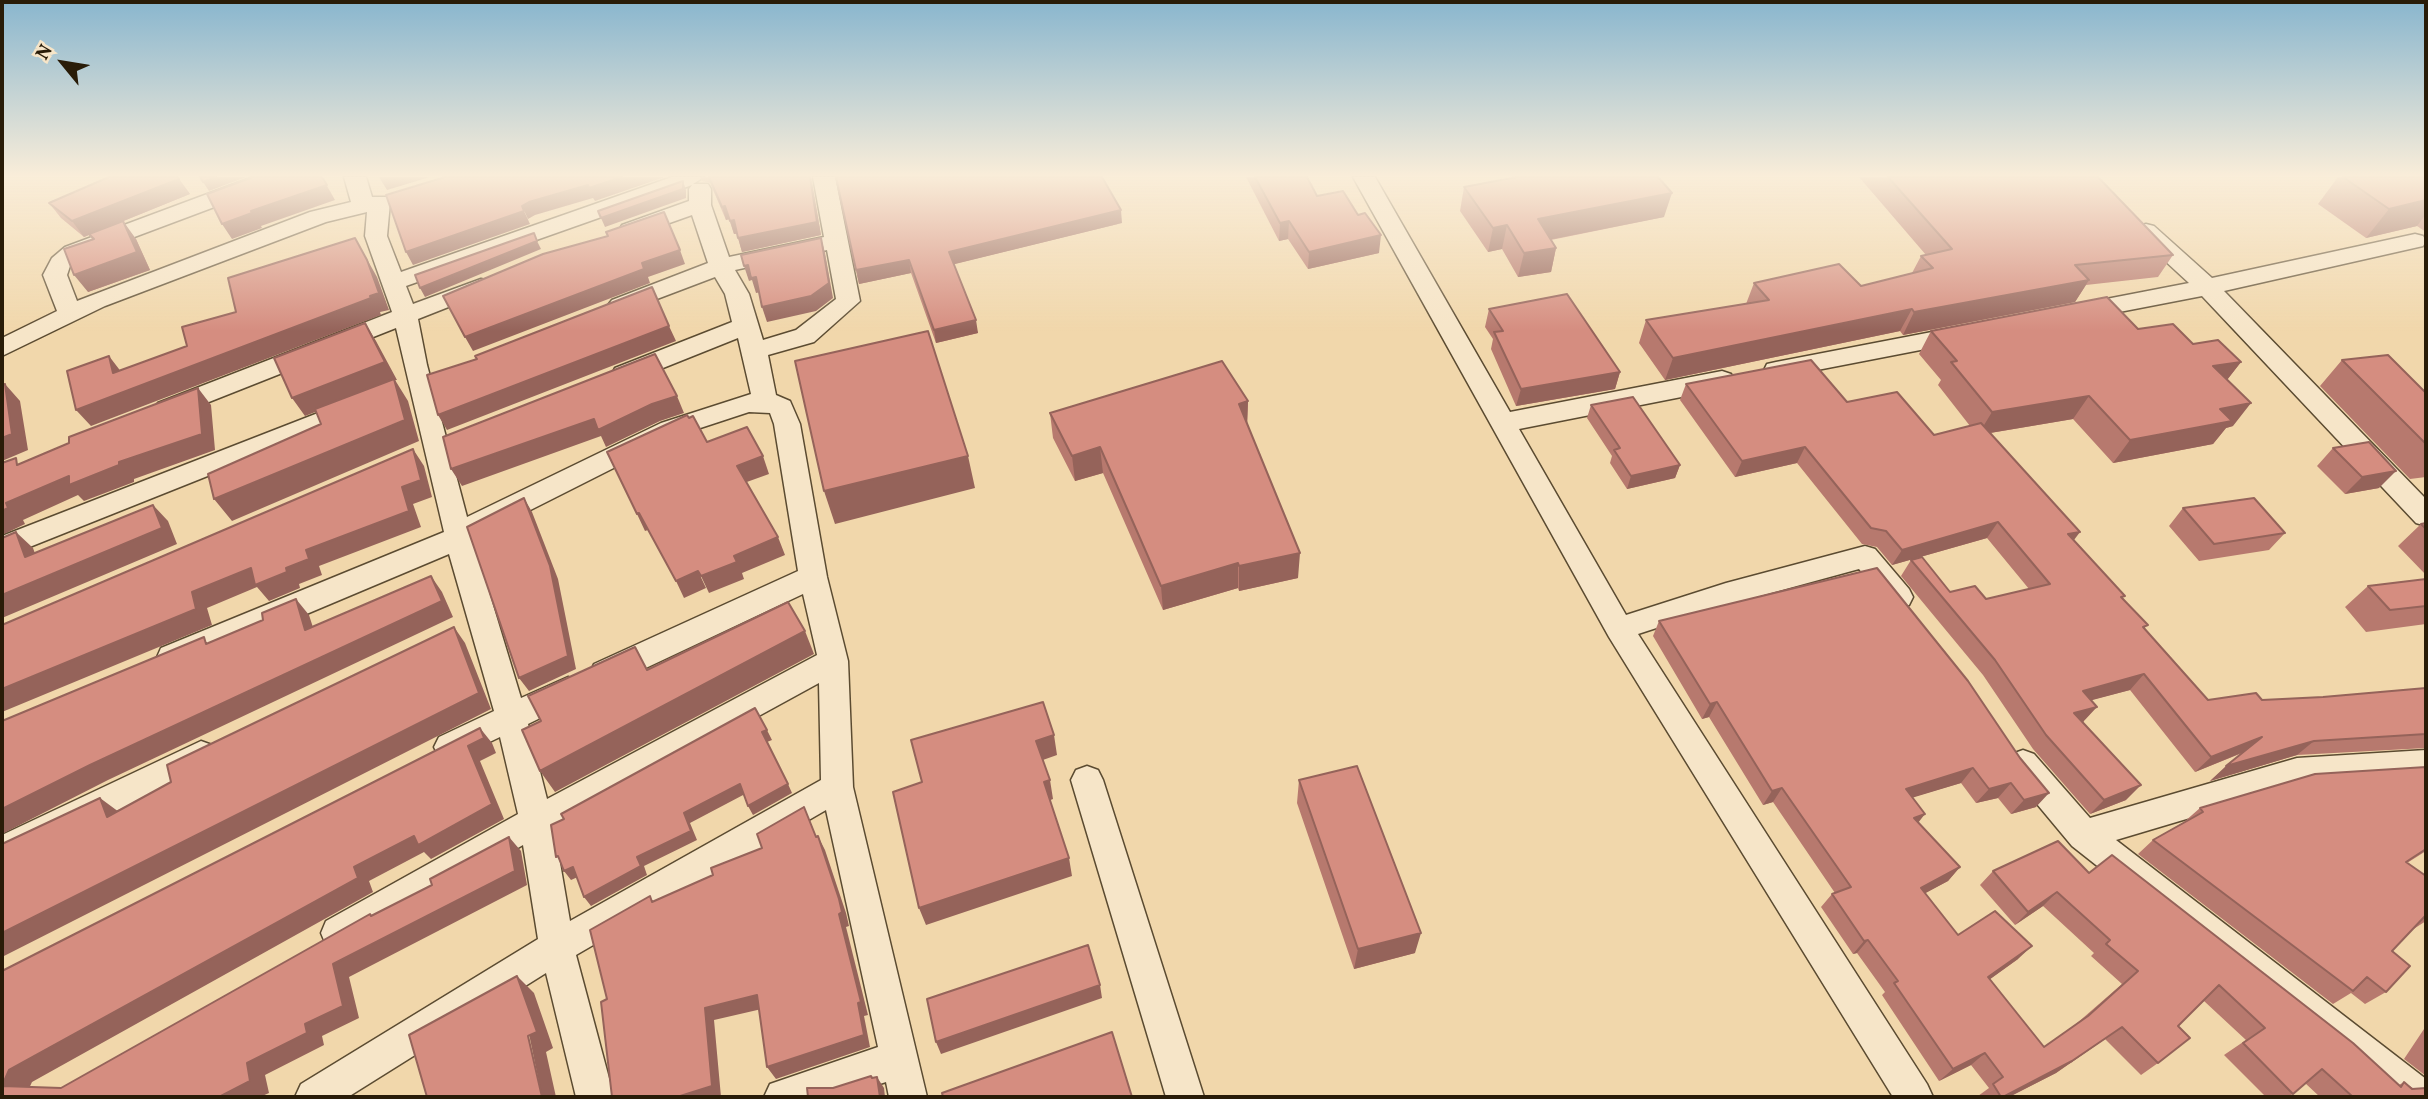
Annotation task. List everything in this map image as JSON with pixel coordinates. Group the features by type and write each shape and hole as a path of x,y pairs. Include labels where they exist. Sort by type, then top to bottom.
{"street":[{"path":"70,314 55,275 60,263 73,252 136,228"},
{"path":"2,348 97,300 288,228"},
{"path":"377,228 376,236 406,317 410,386 437,447 458,534 469,625 511,716 536,821 557,947 595,1097"},
{"path":"394,282 547,228"},
{"path":"611,236 633,228"},
{"path":"708,228 721,266 737,294 765,402"},
{"path":"604,382 750,338 805,336 848,301 834,228"},
{"path":"1393,228 1619,629 1914,1097"},
{"path":"2143,228 2207,287 2426,516"},
{"path":"595,314 721,266 836,241"},
{"path":"2057,316 2207,287 2416,241"},
{"path":"145,418 406,317 496,279"},
{"path":"1502,423 1990,329"},
{"path":"2,547 410,386"},
{"path":"141,670 458,538 458,534 670,429 748,403 765,402 781,407 787,424 813,577 833,662 837,786 908,1097"},
{"path":"1619,629 1727,594 1866,556 1918,621"},
{"path":"424,760 511,716 813,577"},
{"path":"309,949 536,821 833,662"},
{"path":"2006,739 2020,761 2084,835 2419,1097"},
{"path":"2,851 223,744"},
{"path":"2084,835 2297,772 2426,764"},
{"path":"1087,780 1185,1097"},
{"path":"314,1097 557,947 837,786"},
{"path":"783,1097 899,1059"}],"building":[{"path":"104,228 126,228 137,252 74,275 64,249 94,239 89,234"},
{"path":"398,228 474,228 406,252"},
{"path":"617,228 671,228 680,250 642,263 644,269 465,337 443,296 543,254 608,236 606,232"},
{"path":"736,228 786,228 738,238"},
{"path":"847,228 1046,228 949,252 976,320 934,330 909,260 856,270"},
{"path":"1294,228 1376,228 1381,235 1309,252"},
{"path":"1509,228 1544,228 1556,248 1524,253"},
{"path":"1934,228 2147,228 2173,255 2075,265 2089,280 1914,312 1912,309 1673,358 1646,320 1769,300 1754,283 1839,264 1861,286 1933,268 1921,256 1952,249"},
{"path":"534,233 537,241 420,288 415,275"},
{"path":"355,238 367,260 379,293 370,296 371,298 76,410 67,371 109,356 113,373 187,346 182,327 236,312 228,278"},
{"path":"821,238 829,283 811,296 762,307 756,277 751,278 748,265 744,266 741,255"},
{"path":"652,287 669,326 438,415 427,375 477,359 475,356"},
{"path":"1567,294 1620,372 1521,389 1494,332 1503,331 1489,309"},
{"path":"2107,297 2138,329 2173,324 2193,344 2218,340 2241,362 2213,366 2251,403 2220,409 2232,421 2130,440 2089,396 1992,412 1951,362 1957,361 1931,331"},
{"path":"365,323 385,362 292,398 274,358"},
{"path":"928,331 968,456 824,491 795,361"},
{"path":"655,354 677,396 652,404 598,430 594,419 451,469 443,437"},
{"path":"2388,355 2426,393 2426,444 2342,360"},
{"path":"1811,360 1847,402 1897,392 1934,435 1981,423 2080,532 2068,534 2125,596 2121,597 2148,625 2143,627 2208,700 2256,693 2262,700 2426,688 2426,734 2314,741 2226,766 2262,737 2211,757 2144,674 2083,691 2097,707 2074,713 2141,785 2104,800 2046,735 1995,660 1911,560 1922,557 1950,592 1975,586 1986,599 2050,584 1998,522 1902,550 1886,531 1871,528 1805,447 1742,461 1686,384"},
{"path":"1222,361 1248,401 1239,404 1300,553 1239,566 1238,563 1161,586 1100,447 1072,456 1050,413"},
{"path":"394,379 405,420 214,499 208,474 321,424 315,409"},
{"path":"5,384 12,434 2,438 2,385"},
{"path":"198,388 202,434 119,462 119,465 69,485 69,476 6,503 8,508 2,511 2,463 16,458 17,465 69,443 69,437"},
{"path":"1633,397 1680,465 1631,476 1614,450 1620,448 1591,405"},
{"path":"687,415 689,418 693,416 707,442 747,427 763,456 737,466 778,537 734,556 737,562 701,576 698,571 676,581 639,513 637,514 607,452"},
{"path":"2369,442 2396,471 2362,477 2333,448"},
{"path":"413,449 421,480 402,487 409,511 306,550 309,559 286,568 287,572 255,585 251,568 192,592 196,609 2,689 2,625"},
{"path":"524,498 550,566 568,656 519,678 467,527"},
{"path":"2254,498 2285,533 2214,544 2183,508"},
{"path":"153,505 162,528 2,595 2,538 16,532 25,557"},
{"path":"1877,568 1968,681 2020,758 2049,793 2024,800 2011,783 1989,789 1973,768 1906,789 1925,814 1914,818 1960,867 1921,888 1958,935 1995,911 2032,946 1988,977 2044,1047 2088,1016 2138,971 2106,944 2110,940 2057,892 2028,912 1993,871 2058,841 2089,873 2112,855 2353,1043 2401,1087 2404,1082 2412,1089 2426,1088 2426,1097 2353,1097 2322,1069 2293,1094 2243,1043 2265,1028 2219,985 2178,1026 2190,1038 2158,1063 2122,1027 2072,1061 2003,1097 1993,1084 2003,1077 1985,1053 1953,1069 1894,983 1898,981 1868,940 1864,941 1832,894 1851,887 1782,788 1772,791 1717,702 1710,704 1659,621"},
{"path":"431,576 442,601 90,765 2,809 2,721 204,637 206,644 263,620 262,613 296,599 305,630"},
{"path":"2426,579 2426,606 2390,610 2368,586"},
{"path":"788,602 805,631 540,771 522,730 541,721 528,696 635,647 647,670"},
{"path":"454,627 479,693 2,933 2,844 100,798 107,817 171,782 167,765"},
{"path":"1043,702 1054,735 1036,741 1050,780 1044,782 1069,858 919,908 893,792 922,782 911,740"},
{"path":"755,708 767,730 762,732 788,784 748,806 740,784 684,813 691,831 637,857 641,866 584,897 573,867 564,871 558,856 556,857 551,825 564,819 561,814"},
{"path":"480,728 484,738 468,746 492,804 418,845 414,836 354,867 358,878 9,1070 2,1086 2,971"},
{"path":"1357,766 1421,933 1358,949 1299,780"},
{"path":"2426,767 2426,849 2406,862 2426,876 2426,915 2392,951 2410,966 2386,992 2367,977 2353,991 2153,840 2203,812 2200,808 2315,774"},
{"path":"804,807 816,837 818,836 839,899 842,912 839,914 861,1002 858,1003 864,1035 767,1067 757,995 705,1008 712,1086 677,1097 612,1097 601,1002 607,999 590,930 650,896 652,902 713,875 711,868 762,848 757,834"},
{"path":"509,837 515,871 333,964 343,1006 305,1024 307,1033 247,1063 250,1081 219,1097 2,1097 2,1086 61,1088 370,914 371,916 432,885 430,879"},
{"path":"1088,945 1100,985 936,1042 927,999"},
{"path":"517,976 537,1032 528,1036 542,1097 427,1097 409,1035"},
{"path":"1112,1032 1132,1097 943,1097 942,1093"},
{"path":"871,1076 877,1077 880,1097 808,1097 807,1088 833,1088"}]}
